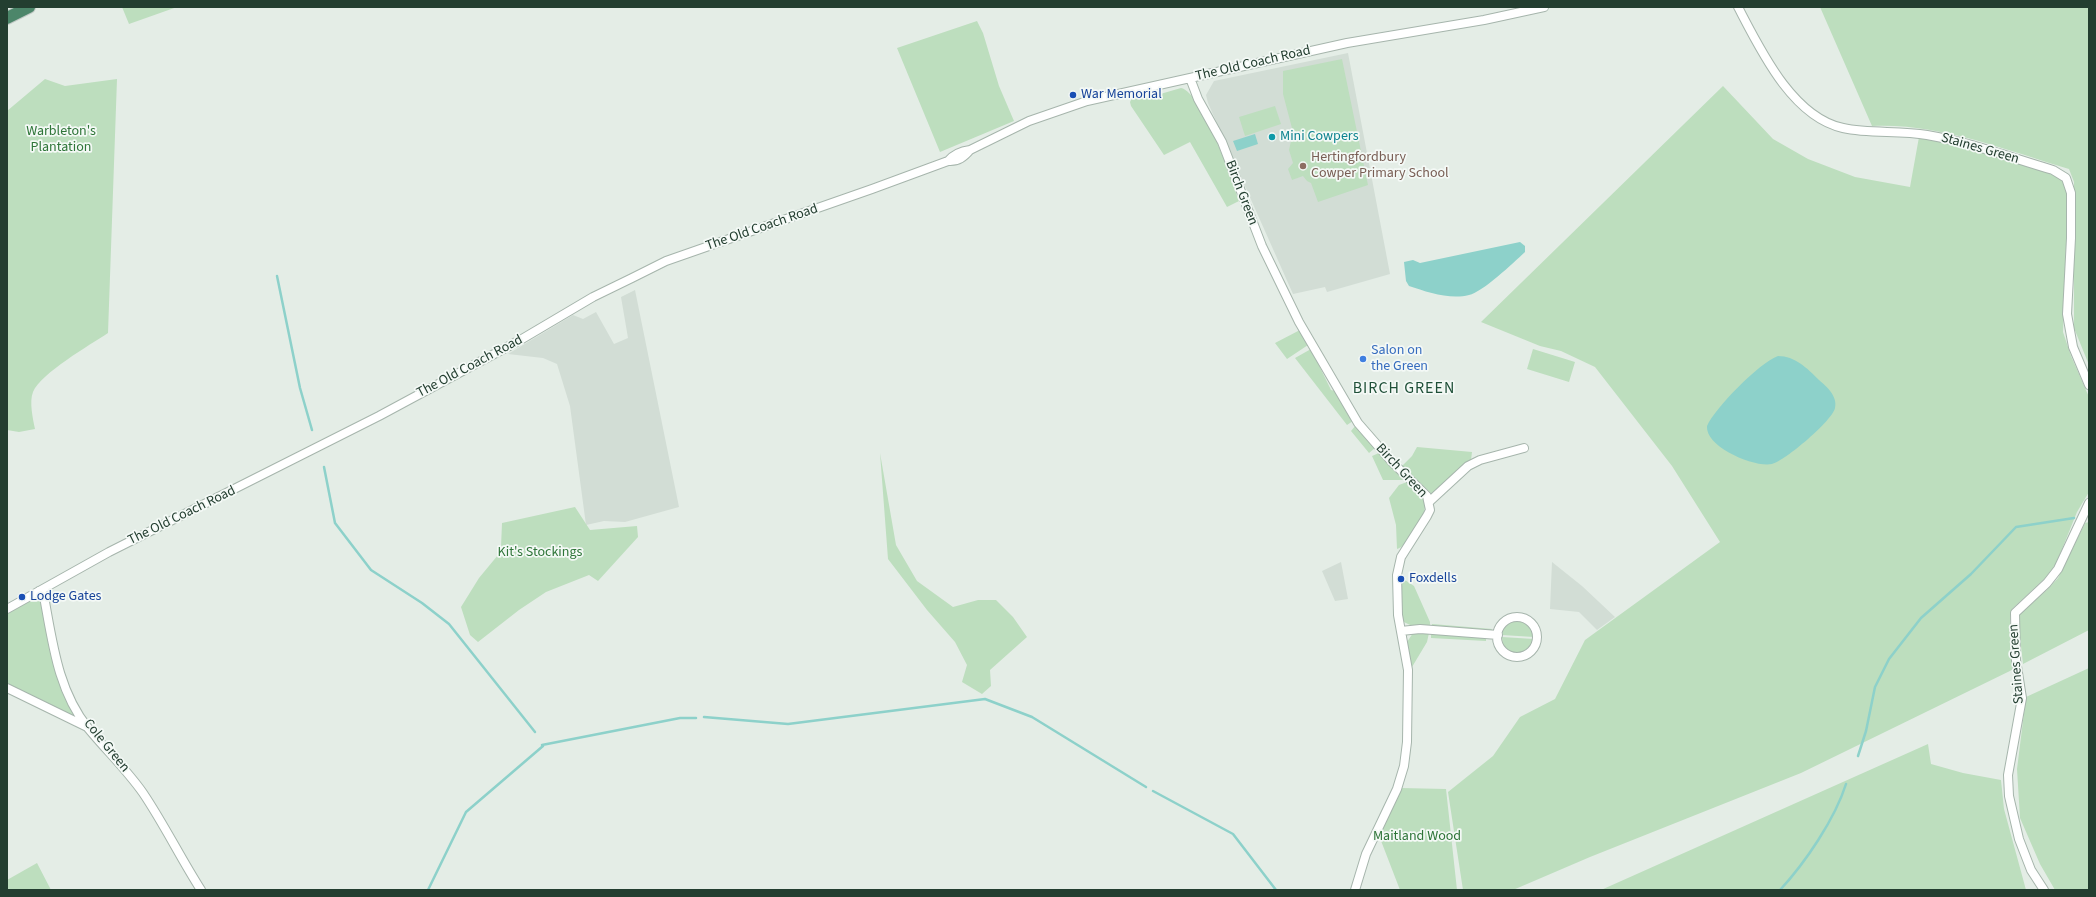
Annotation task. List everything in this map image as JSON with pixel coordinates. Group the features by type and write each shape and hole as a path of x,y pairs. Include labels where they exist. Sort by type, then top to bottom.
{"highway":[{"path":"7,18 29,7"}],"street":[{"name":"The Old Coach Road","path":"7,609 135,539 379,416 522,339 593,297 659,265 872,190 948,161 951,157 962,151 970,150 1024,123 1087,101 1347,42 1484,20 1544,7"},
{"name":"Staines Green","path":"1738,7 1784,84 1802,105 1825,122 1844,128 1910,132 1950,140 2053,170 2066,178 2071,193 2071,230 2067,314 2073,347 2089,385"},
{"name":"Birch Green","path":"1190,78 1198,99 1222,142 1262,246 1299,322 1325,368 1358,423 1392,462 1422,489 1430,502 1430,510 1427,516 1401,557 1397,589 1401,631 1406,654 1408,684 1407,742 1404,766 1397,789 1366,854 1355,890"},
{"path":"1430,502 1468,466 1480,460 1524,448"},
{"name":"Staines Green","path":"2044,890 2031,870 2019,839 2009,796 2008,775 2022,698 2016,660 2015,613 2047,583 2058,569 2089,502"},
{"name":"Cole Green","path":"39,591 43,595 45,602 54,652 63,682 88,727 120,762 143,794 201,890"},
{"path":"1508,618 1528,619 1534,623 1537,630 1534,649 1528,655 1523,656 1503,653 1498,646 1498,635 1499,624 1508,618"},
{"path":"1401,631 1420,629 1498,635"},
{"path":"7,688 88,727"}],"shaded area":[{"name":"Hertingfordbury Cowper Primary School","path":"1348,53 1390,274 1327,292 1325,287 1293,294 1208,103 1206,95 1214,81"},
{"path":"635,290 679,507 625,522 604,521 586,525 570,406 557,364 543,358 508,354 573,315 583,319 596,312 614,344 628,338 621,297"},
{"path":"1341,562 1348,599 1335,601 1322,571"},
{"path":"1552,562 1582,586 1615,617 1597,630 1579,612 1550,609"}],"green space":[{"path":"122,7 177,7 129,24"},
{"path":"1820,7 2089,7 2089,365 2074,328 2074,182 2069,169 1996,146 1947,133 1897,126 1872,126"},
{"path":"977,21 983,33 999,86 1014,121 940,152 897,48"},
{"path":"1342,59 1368,185 1318,202 1311,183 1303,176 1292,180 1288,169 1293,163 1289,150 1293,132 1283,94 1283,71"},
{"name":"Warbleton's Plantation","path":"45,79 65,86 117,79 108,333 46,376 33,392 32,396 31,401 35,429 19,432 7,430 7,111"},
{"path":"1723,86 1773,139 1808,159 1855,177 1910,187 1919,137 1994,154 2061,178 2067,191 2063,332 2071,356 2089,397 2089,492 2077,512 2056,564 2045,578 2012,609 2010,617 2010,647 2014,669 1801,773 1590,857 1513,890 1463,890 1448,792 1493,756 1520,717 1555,699 1585,640 1720,542 1672,466 1595,367 1561,351 1540,346 1481,322"},
{"path":"1181,88 1189,93 1198,104 1207,120 1230,175 1239,201 1227,207 1190,142 1164,155 1131,106 1130,102 1132,98 1150,97"},
{"path":"1275,106 1281,124 1245,136 1239,117"},
{"path":"1300,330 1308,345 1287,359 1275,343"},
{"path":"1311,349 1331,390 1335,391 1353,421 1347,425 1295,358"},
{"path":"1533,349 1575,362 1569,382 1527,369"},
{"path":"1356,425 1375,448 1369,453 1351,431"},
{"path":"1417,447 1472,452 1471,460 1432,494 1402,466 1412,456"},
{"path":"880,453 896,545 917,581 953,607 978,600 996,600 1013,617 1027,637 990,670 991,686 982,694 962,682 967,665 955,642 927,610 888,559"},
{"path":"1379,453 1404,477 1402,480 1383,480 1372,456"},
{"path":"1407,482 1418,491 1425,503 1425,508 1416,529 1406,543 1397,549 1396,525 1389,498 1399,485"},
{"name":"Kit's Stockings","path":"575,507 590,530 637,526 638,537 598,581 589,575 546,592 519,610 478,642 470,635 461,607 479,578 498,555 501,547 502,523"},
{"path":"2089,522 2089,630 2023,664 2018,620 2020,614 2058,578 2085,523"},
{"path":"1402,578 1414,586 1430,622 1430,626 1410,625 1404,622 1402,615"},
{"path":"35,598 41,599 76,718 7,684 7,614"},
{"path":"1511,621 1526,622 1531,624 1534,637 1502,635 1504,625"},
{"path":"1432,624 1492,629 1491,631 1432,627"},
{"path":"1413,633 1429,633 1427,642 1412,667 1407,642"},
{"path":"1431,633 1486,637 1486,641 1431,638"},
{"path":"1502,637 1534,639 1532,648 1526,652 1508,652 1503,647"},
{"path":"2089,668 2089,890 2055,890 2040,864 2020,818 2017,769 2026,697"},
{"path":"1928,744 1931,764 1963,773 2001,780 2004,809 2026,890 1601,890"},
{"name":"Maitland Wood","path":"1401,788 1446,789 1457,890 1400,890 1378,833"},
{"path":"37,863 51,890 7,890 7,880"}],"water":[{"path":"1255,134 1258,144 1237,151 1233,141"},
{"path":"1520,242 1525,246 1525,252 1506,270 1475,293 1454,297 1439,295 1409,286 1406,281 1404,262 1413,260 1420,263"},
{"path":"1778,356 1795,360 1810,371 1831,392 1835,399 1835,408 1832,414 1818,430 1787,456 1772,464 1754,463 1722,448 1709,434 1707,426 1719,408 1749,376 1770,360"}],"waterway":[{"path":"277,276 300,388 312,430"},
{"path":"324,467 335,523 371,570 422,603 449,624 535,732"},
{"path":"1858,756 1866,731 1875,687 1889,659 1921,618 1971,574 2016,527 2074,518"},
{"path":"704,717 788,724 985,699 1032,717 1146,787"},
{"path":"542,745 680,718 696,718"},
{"path":"428,890 466,812 543,746"},
{"path":"1780,890 1809,854 1827,826 1835,812 1846,784"},
{"path":"1153,791 1233,834 1276,890"}],"place":[{"name":"War Memorial","path":"1073,95"},
{"name":"Mini Cowpers","path":"1272,137"},
{"name":"Hertingfordbury Cowper Primary School","path":"1303,166"},
{"name":"Salon on the Green","path":"1363,359"},
{"name":"Foxdells","path":"1401,579"},
{"name":"Lodge Gates","path":"22,597"}],"district":[{"name":"BIRCH GREEN","path":"1404,389"}]}
